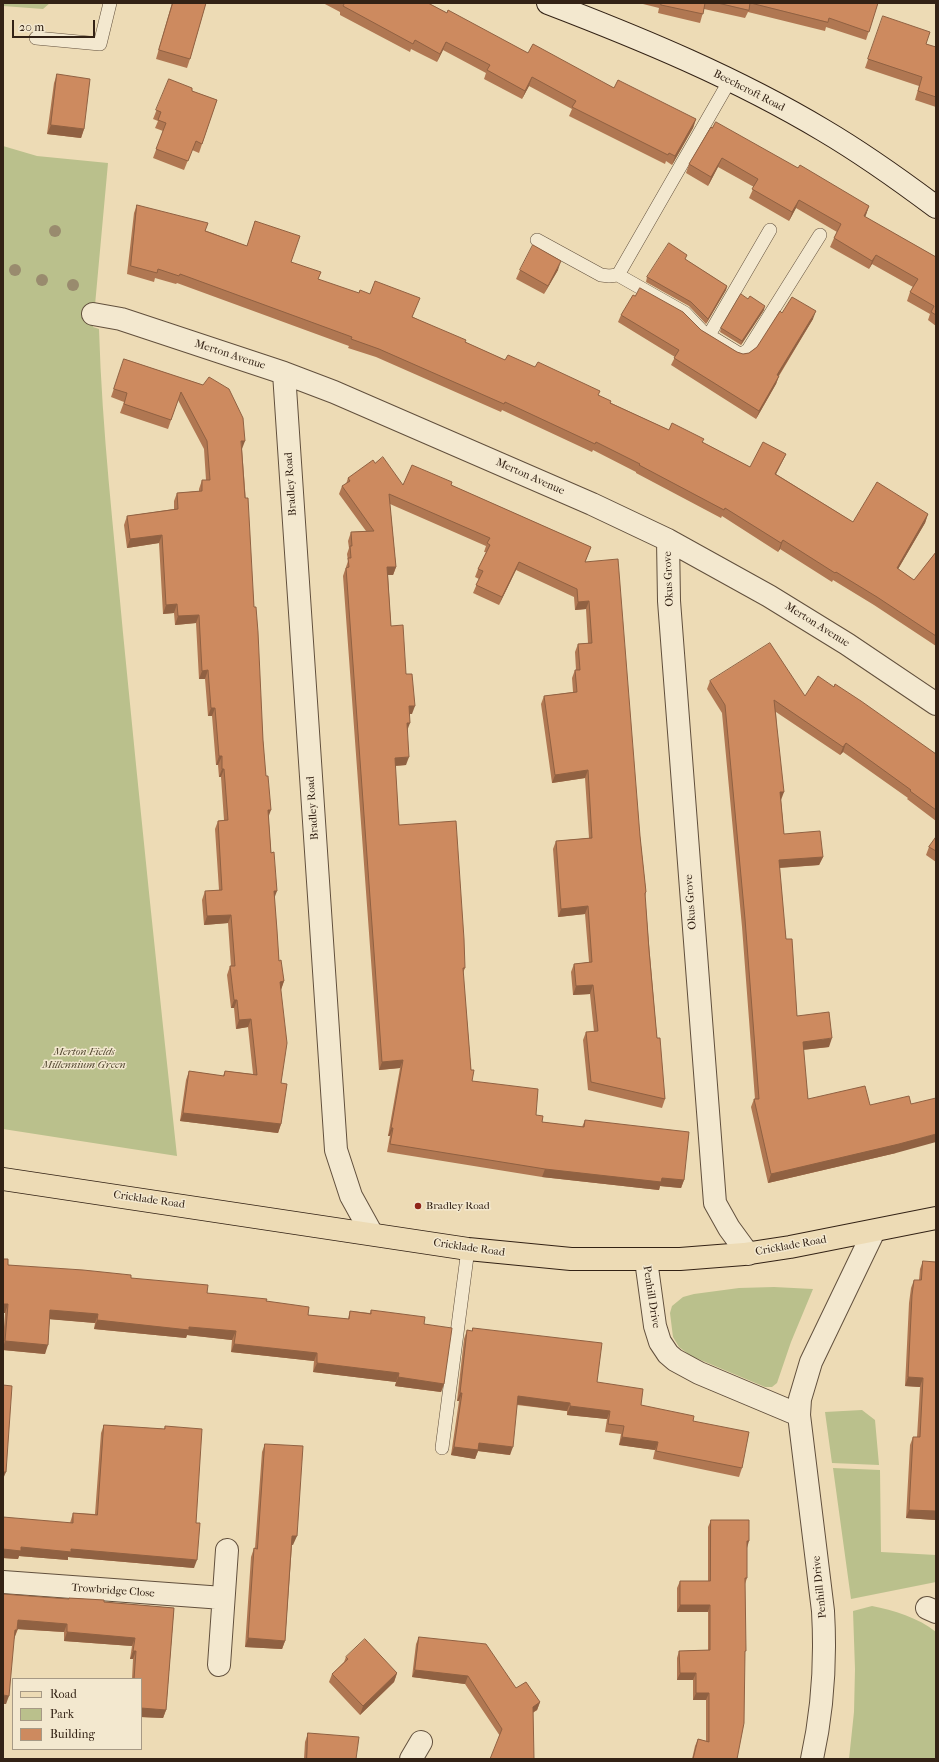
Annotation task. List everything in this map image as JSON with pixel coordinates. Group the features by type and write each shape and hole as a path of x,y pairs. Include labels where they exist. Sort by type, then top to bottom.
{"main road":[{"name":"Cricklade Road","path":"3,1179 468,1249 571,1259 646,1260 719,1257 748,1254 936,1218"}],"street":[{"name":"Beechcroft Road","path":"548,3 652,44 730,80 823,130 936,207"},
{"name":"Merton Avenue","path":"93,314 121,319 284,373 334,392 592,504 668,540 769,596 847,644 936,704"},
{"name":"Bradley Road","path":"284,373 336,1150 351,1196 372,1234"},
{"name":"Okus Grove","path":"668,540 669,601 715,1203 729,1228 748,1254"},
{"name":"Penhill Drive","path":"812,1759 821,1714 825,1678 824,1632 799,1415 800,1399 811,1362 874,1230"},
{"name":"Penhill Drive","path":"646,1260 655,1326 660,1342 668,1354 675,1360 699,1373 799,1415"},
{"path":"219,1665 227,1550"},
{"name":"Trowbridge Close","path":"3,1582 223,1598"}],"lane":[{"path":"36,38 100,44 110,3"},
{"path":"618,275 730,80"},
{"path":"709,335 770,230"},
{"path":"537,240 601,275 618,275 685,314 702,330 738,353 746,352 820,235"},
{"path":"442,1448 468,1249"}],"green space":[{"path":"3,3 50,3 43,9 3,6"},
{"name":"Merton Fields Millennium Green","path":"3,146 37,156 108,163 93,327 99,329 112,519 177,1156 3,1129"},
{"path":"774,1287 813,1289 791,1342 777,1383 772,1387 765,1387 691,1356 679,1347 673,1337 670,1313 672,1306 683,1297 694,1294 739,1288"},
{"path":"862,1410 875,1420 879,1465 832,1463 825,1412"},
{"path":"833,1468 880,1470 881,1552 936,1555 936,1582 851,1599"},
{"path":"872,1606 906,1615 936,1632 936,1759 849,1759 854,1712 855,1669 853,1611"}],"building":[{"path":"173,3 206,3 190,59 159,50"},
{"path":"343,3 428,3 447,13 448,10 528,53 533,44 614,88 618,80 696,119 675,156 669,153 668,155 572,107 576,101 532,77 525,91 487,70 490,65 446,42 440,54 415,40 413,44 343,6"},
{"path":"662,3 705,3 703,14 661,5"},
{"path":"718,3 750,3 749,10"},
{"path":"751,3 878,3 869,32 829,18 828,22"},
{"path":"883,16 930,32 926,44 936,47 936,97 918,91 922,77 868,59"},
{"path":"57,74 90,79 84,129 51,125"},
{"path":"169,79 192,88 192,91 217,100 202,144 196,141 188,161 156,149 166,123 158,120 161,112 156,110"},
{"path":"716,122 798,168 800,165 869,206 864,216 936,257 936,315 931,312 934,306 910,292 918,279 876,255 872,261 834,238 841,224 799,200 792,212 752,189 758,179 722,158 711,177 689,164 711,127 712,128"},
{"path":"137,205 208,223 205,231 247,246 255,221 300,236 291,262 321,272 318,279 359,293 360,290 370,294 375,281 420,298 412,317 466,340 465,342 505,360 508,355 535,367 538,362 600,391 598,395 611,401 610,403 669,430 672,423 704,439 702,442 750,467 763,442 786,454 775,474 853,522 877,482 928,514 897,568 914,580 936,552 936,636 877,597 836,572 835,573 783,540 781,543 725,508 724,510 639,465 640,464 596,442 595,444 505,402 504,404 379,349 351,339 352,337 180,274 179,276 158,269 157,273 131,266"},
{"path":"669,243 687,255 685,259 727,286 708,319 691,302 647,277"},
{"path":"533,245 561,261 548,286 520,270"},
{"path":"640,288 683,312 701,330 737,352 743,354 749,353 757,347 780,311 782,313 792,297 816,311 777,375 779,376 759,411 674,358 679,350 621,315 633,295 635,296"},
{"path":"741,294 748,299 750,296 765,306 742,341 721,328"},
{"path":"124,359 203,385 209,377 229,389 243,418 245,441 241,441 245,498 248,498 254,607 256,607 258,632 263,740 271,810 268,810 271,853 274,852 277,891 274,891 279,961 281,960 284,981 280,982 287,1043 281,1083 287,1084 281,1124 183,1113 189,1071 224,1076 225,1071 257,1075 251,1019 239,1020 237,1000 234,1000 230,966 235,966 231,915 207,916 205,891 222,890 218,821 228,820 224,769 222,769 222,756 219,756 215,708 211,708 208,670 202,671 199,615 178,616 177,604 166,605 162,535 130,539 127,516 178,509 177,493 202,491 202,480 210,480 207,441 181,392 171,420 124,404 127,393 114,389"},
{"path":"383,457 403,485 412,465 452,482 451,485 591,547 585,562 618,559 640,836 646,892 649,950 657,1038 660,1038 665,1099 591,1082 586,1032 598,1031 593,985 576,986 574,964 592,962 588,906 561,909 556,841 592,838 588,770 555,775 544,696 577,692 575,670 580,670 578,644 592,643 589,601 578,602 577,589 519,562 502,597 476,585 483,571 478,569 490,545 487,543 490,538 389,494 396,567 387,567 391,626 403,625 406,674 412,674 415,706 409,706 410,723 407,723 409,757 395,758 399,825 456,821 464,939 465,968 463,968 471,1070 474,1070 472,1081 538,1089 536,1115 543,1116 542,1122 584,1127 585,1120 689,1132 684,1180 662,1178 661,1182 545,1169 390,1144 393,1128 391,1128 403,1060 382,1062 346,568 349,567 348,558 351,558 351,532 374,531 342,486 350,481 348,478 373,460 375,463"},
{"path":"770,643 805,696 818,676 834,687 835,684 861,701 936,754 936,810 846,743 843,747 774,700 784,792 780,792 784,834 820,831 823,857 779,860 786,939 792,939 797,1016 829,1012 832,1038 803,1042 808,1099 865,1086 870,1105 909,1096 911,1104 936,1098 936,1134 771,1174 754,1099 759,1099 745,919 725,705 710,681"},
{"path":"936,837 936,851 929,847"},
{"path":"3,1259 8,1259 8,1265 83,1270 131,1275 131,1278 208,1285 207,1293 267,1299 266,1301 309,1307 308,1315 349,1319 350,1311 371,1314 371,1310 425,1317 424,1324 452,1328 444,1384 398,1377 399,1373 317,1363 317,1353 234,1344 236,1331 189,1327 189,1330 97,1320 98,1314 50,1310 48,1345 5,1341 8,1304 3,1304"},
{"path":"923,1261 936,1262 936,1511 909,1510 913,1437 920,1437 923,1378 908,1377 912,1295 914,1280 921,1280"},
{"path":"473,1328 602,1343 597,1382 643,1389 641,1405 694,1416 693,1421 749,1432 742,1468 656,1451 658,1442 622,1437 624,1426 608,1424 610,1411 570,1406 570,1403 518,1396 513,1447 479,1443 478,1450 454,1447 462,1393 460,1393 467,1330 472,1331"},
{"path":"3,1385 12,1386 6,1472 3,1472"},
{"path":"104,1425 165,1429 165,1426 202,1429 196,1523 200,1523 197,1560 71,1549 71,1552 21,1547 21,1551 3,1549 3,1517 73,1523 73,1513 97,1515"},
{"path":"265,1444 303,1446 297,1536 292,1536 285,1641 248,1638 254,1548 257,1549"},
{"path":"711,1520 749,1520 749,1541 747,1541 747,1578 745,1578 746,1651 744,1723 737,1759 693,1759 698,1739 709,1742 709,1693 696,1693 696,1673 680,1673 679,1651 710,1650 710,1605 680,1605 680,1581 710,1581"},
{"path":"3,1594 104,1600 104,1602 174,1608 166,1710 142,1708 142,1678 134,1678 136,1651 133,1651 135,1638 67,1632 67,1624 18,1620 17,1630 15,1630 9,1696 3,1695"},
{"path":"419,1637 486,1644 516,1688 526,1682 540,1702 533,1707 534,1759 490,1759 502,1729 468,1676 415,1670"},
{"path":"365,1639 397,1673 363,1706 332,1674 348,1659 346,1657"},
{"path":"308,1733 359,1737 356,1759 307,1759"}],"place":[{"name":"Bradley Road","path":"418,1206"}]}
